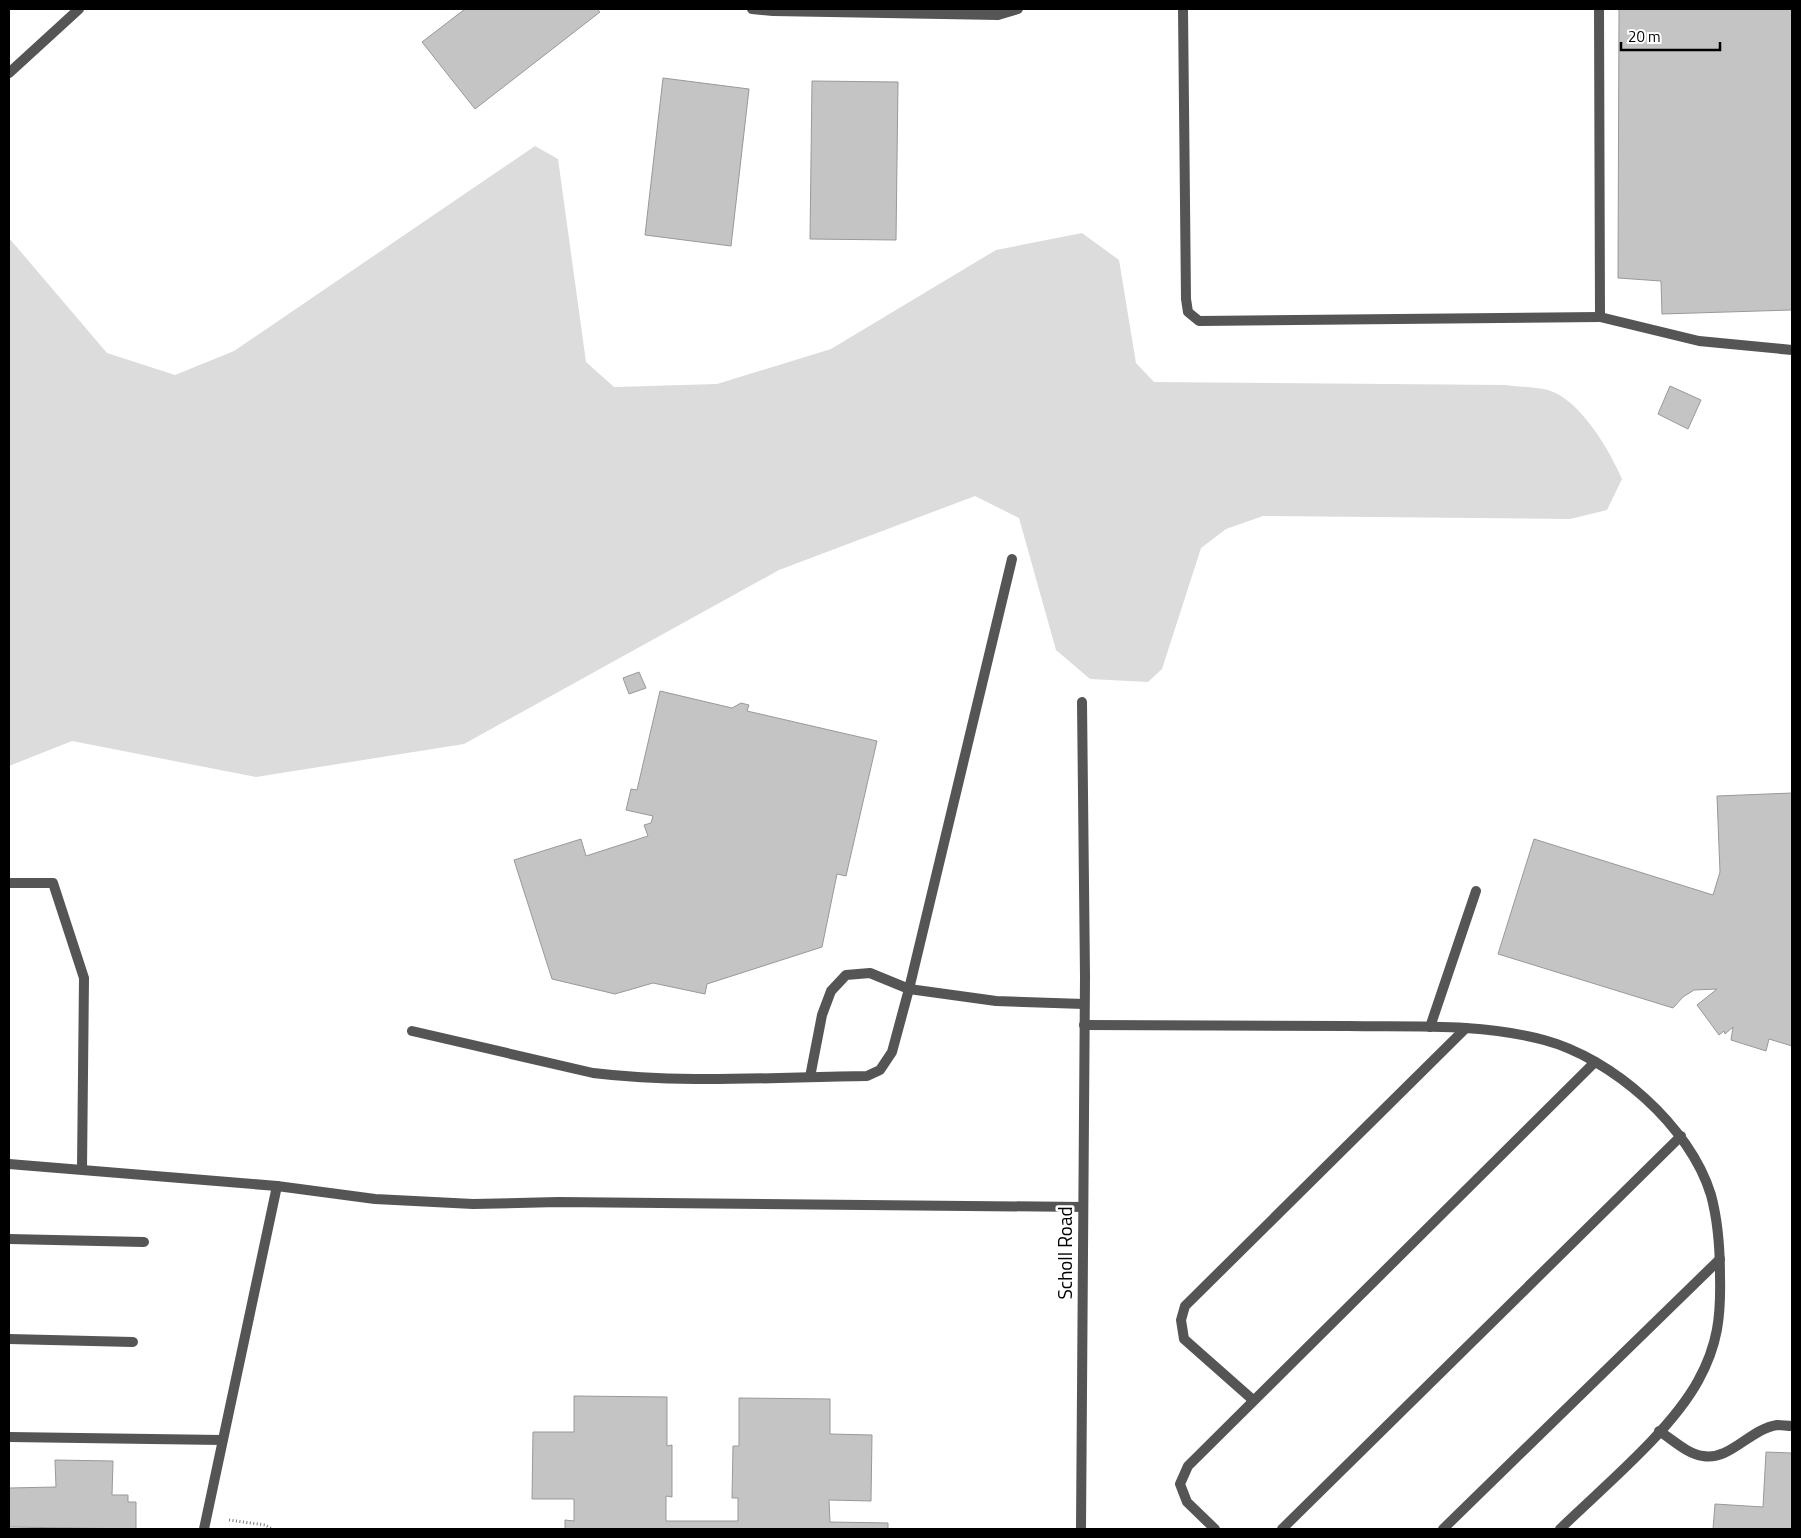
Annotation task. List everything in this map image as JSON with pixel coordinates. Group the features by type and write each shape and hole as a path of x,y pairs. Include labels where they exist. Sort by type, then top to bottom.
{"street":[{"path":"9,73 79,9"},
{"path":"752,9 998,15 1018,9"},
{"path":"1183,9 1186,299 1188,312 1199,321 1600,317 1699,341 1792,350"},
{"path":"1599,9 1600,317"},
{"path":"412,1031 593,1074 619,1077 765,1079 810,1076 867,1076 880,1070 892,1052 909,988 1012,559"},
{"name":"Scholl Road","path":"1081,1529 1085,977 1082,702"},
{"path":"9,883 53,883 84,978 82,1169"},
{"path":"1430,1027 1476,891"},
{"path":"810,1076 822,1015 831,992 846,975 870,973 909,988 996,1001 1084,1004"},
{"path":"1084,1024 1430,1027 1503,1032 1570,1048 1595,1062 1630,1086 1681,1136 1696,1160 1710,1193 1719,1232 1721,1317 1712,1352 1697,1384 1659,1431 1560,1529"},
{"path":"1252,1400 1184,1339 1181,1320 1185,1306 1466,1028"},
{"path":"1215,1529 1187,1502 1180,1484 1188,1466 1252,1400 1595,1062"},
{"path":"1282,1529 1681,1136"},
{"path":"9,1164 277,1186 375,1199 473,1204 558,1202 1083,1207"},
{"path":"204,1529 277,1186"},
{"path":"9,1239 144,1242"},
{"path":"1443,1529 1720,1259"},
{"path":"9,1339 133,1342"},
{"path":"1659,1431 1683,1447 1702,1456 1720,1456 1750,1436 1776,1425 1792,1426"},
{"path":"9,1437 222,1440"}],"path":[{"path":"206,1518 265,1525 272,1529"}],"shaded area":[{"path":"535,146 558,159 586,362 614,387 717,384 831,349 996,250 1082,233 1119,260 1136,363 1154,382 1506,385 1548,390 1560,395 1571,404 1592,427 1602,441 1622,479 1607,510 1570,519 1263,516 1226,529 1201,548 1162,669 1148,682 1090,679 1056,650 1019,518 975,496 779,570 464,744 256,777 72,741 9,766 9,238 107,353 175,375 234,351"}],"building":[{"path":"465,9 597,9 600,12 475,109 422,42"},
{"path":"1619,9 1792,9 1792,310 1662,314 1661,281 1618,278"},
{"path":"663,78 749,89 731,246 645,235"},
{"path":"812,81 898,82 896,240 810,239"},
{"path":"1670,386 1701,400 1688,429 1658,414"},
{"path":"639,672 646,688 629,694 623,678"},
{"path":"660,691 732,708 741,703 749,705 747,711 877,741 846,876 837,874 822,947 707,984 705,994 653,983 615,994 552,979 514,860 581,839 586,856 648,836 644,825 651,823 653,816 626,810 631,789 637,790"},
{"path":"1792,793 1792,1046 1769,1039 1766,1051 1731,1040 1733,1027 1725,1034 1724,1031 1719,1035 1697,1005 1717,989 1694,990 1683,997 1673,1008 1498,954 1534,839 1713,895 1720,872 1717,796"},
{"path":"574,1396 667,1397 667,1446 672,1445 672,1497 666,1496 666,1521 738,1521 738,1498 732,1498 733,1446 739,1446 739,1398 830,1399 830,1434 872,1435 871,1501 829,1500 830,1522 888,1523 888,1529 565,1529 565,1520 574,1521 574,1499 532,1499 533,1432 574,1432"},
{"path":"1766,1452 1792,1453 1792,1529 1713,1529 1715,1504 1763,1507"},
{"path":"55,1460 113,1461 112,1495 128,1495 128,1502 136,1502 136,1529 9,1527 9,1488 56,1487"}]}
